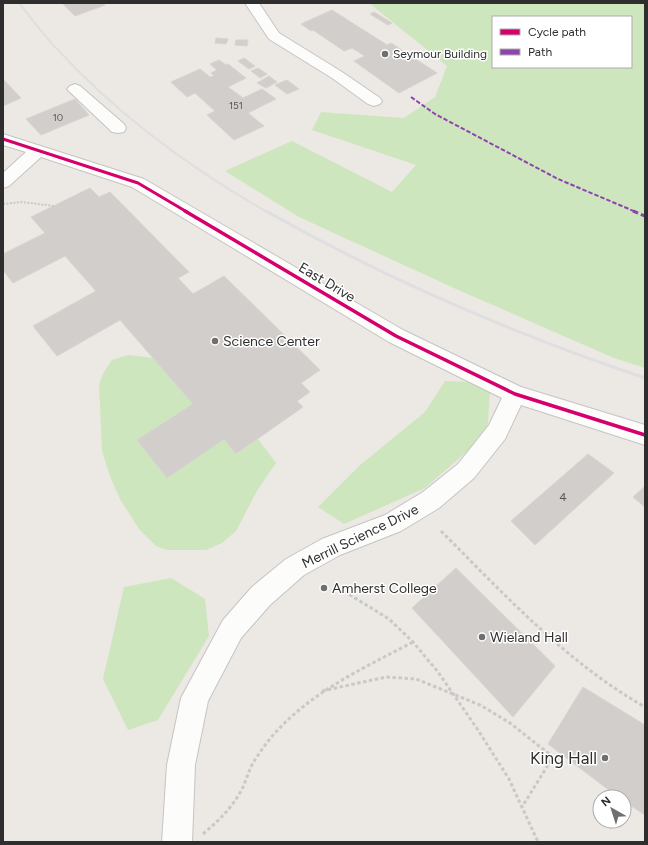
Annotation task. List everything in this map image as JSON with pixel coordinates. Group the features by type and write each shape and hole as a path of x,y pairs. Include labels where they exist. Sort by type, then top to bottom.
{"street":[{"path":"252,3 274,36 374,101"},
{"path":"75,89 118,128"},
{"name":"East Drive","path":"3,139 138,183 396,336 516,394 645,435"},
{"path":"3,182 38,151"},
{"name":"Merrill Science Drive","path":"188,839 182,766 195,698 232,629 261,596 295,567 331,547 393,522 431,500 466,471 497,432 516,394"}],"path":[{"path":"3,204 9,202 35,202 54,206"},
{"path":"441,531 549,638 617,691 645,707"},
{"path":"334,585 389,619 413,642 438,672 478,730 509,779 538,842"},
{"path":"188,839 226,815 239,795 253,763 274,734 300,709 322,691 380,658 413,642"},
{"path":"322,691 386,677 416,679 480,705 510,723 553,757 522,808"}],"green space":[{"path":"369,3 645,3 645,368 614,358 456,289 299,217 225,171 292,141 392,192 416,165 312,130 321,112 404,118 435,97 447,66"},
{"path":"128,355 154,358 193,404 137,440 167,477 224,439 237,454 258,439 276,463 258,489 236,531 222,543 206,550 167,550 156,546 139,529 121,501 111,479 102,451 99,384 104,372 112,360"},
{"path":"445,381 470,382 490,392 487,434 425,488 344,524 318,507 359,466 425,412"},
{"path":"171,578 205,599 209,636 158,720 128,730 103,679 124,587"}],"building":[{"path":"62,3 103,3 105,5 75,16"},
{"name":"Seymour Building","path":"332,10 387,45 391,43 437,73 399,93 354,61 365,56 352,48 344,51 313,30 311,31 301,24"},
{"path":"374,12 392,23 388,25 370,14"},
{"path":"216,38 228,39 226,44 215,43"},
{"path":"236,40 248,40 247,46 235,45"},
{"path":"244,58 255,66 249,69 238,61"},
{"path":"219,60 226,65 228,64 246,78 228,87 243,98 262,89 276,99 248,113 264,126 234,140 207,115 215,111 195,93 187,97 171,82 200,69 210,77 214,76 211,73 217,70 210,64"},
{"path":"258,68 267,74 260,78 251,71"},
{"path":"269,76 277,82 266,88 257,83"},
{"path":"3,79 21,98 3,106"},
{"path":"287,80 299,89 287,94 275,85"},
{"path":"75,99 89,115 41,135 26,119"},
{"name":"Science Center","path":"90,188 99,197 110,192 189,272 178,278 193,294 224,276 320,370 301,383 310,392 297,401 303,407 236,454 224,439 167,478 137,440 193,404 120,320 57,356 33,326 96,291 65,256 13,283 3,270 3,254 45,233 31,217"},
{"path":"588,454 614,473 535,545 511,521"},
{"path":"645,486 645,507 633,497"},
{"name":"Wieland Hall","path":"456,568 555,666 513,717 412,608"},
{"name":"King Hall","path":"583,687 645,725 645,815 632,806 632,789 607,789 548,744"}],"railway":[{"path":"19,3 58,50 105,97 183,159 267,212"},
{"path":"266,211 357,260 451,304 547,343 645,378"}],"marked path":[{"path":"411,97 435,114 558,179 645,216"}],"cycle path":[{"path":"3,139 138,183 396,336 515,394 645,435"}],"place":[{"name":"Seymour Building","path":"385,54"},
{"name":"Science Center","path":"215,341"},
{"name":"Amherst College","path":"324,588"},
{"name":"Wieland Hall","path":"482,637"},
{"name":"King Hall","path":"605,758"}]}
